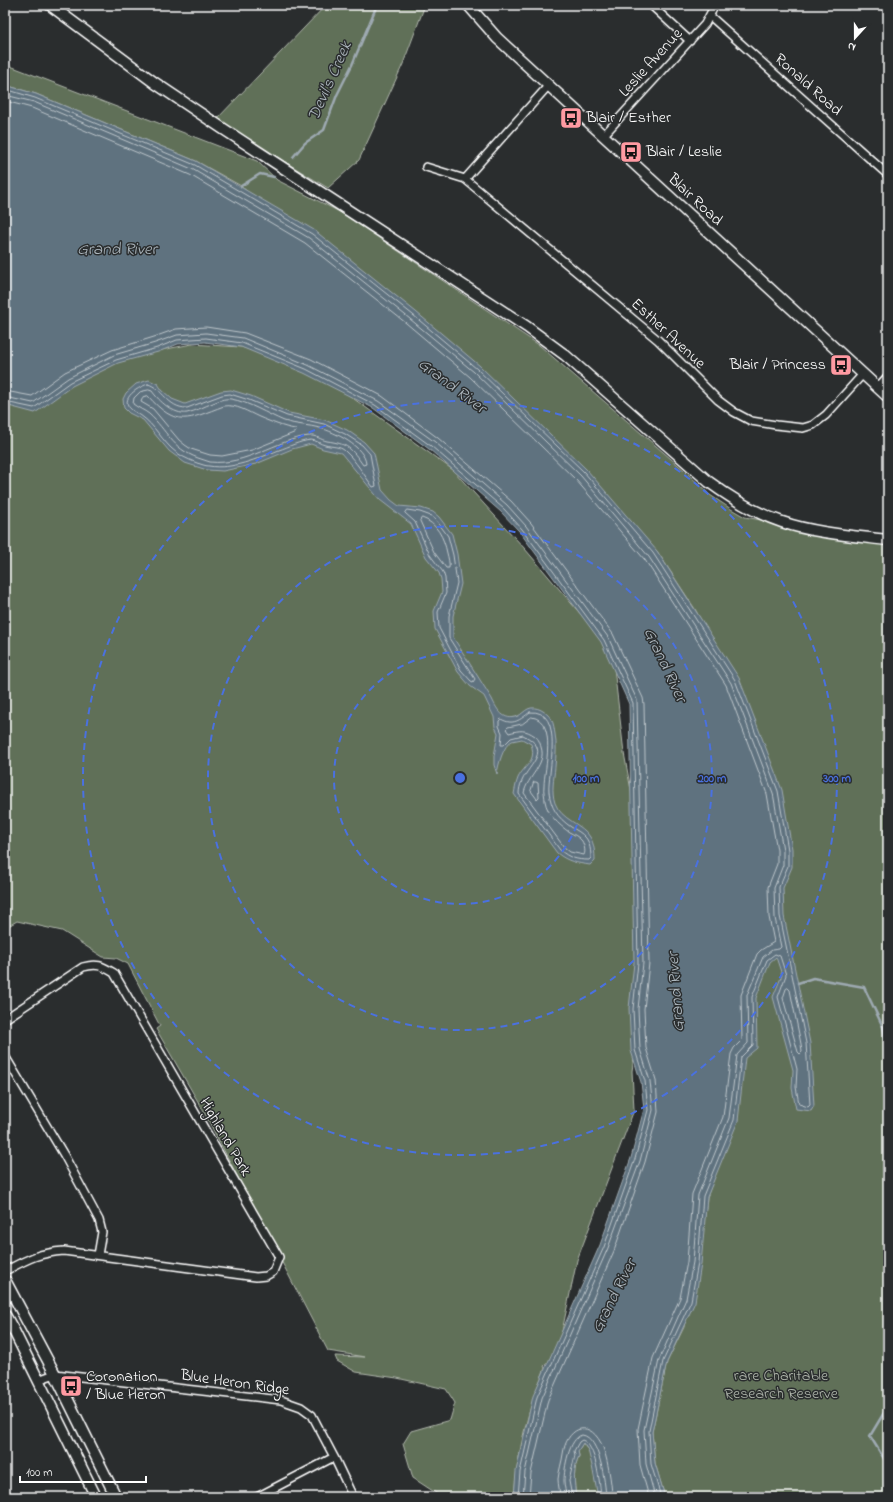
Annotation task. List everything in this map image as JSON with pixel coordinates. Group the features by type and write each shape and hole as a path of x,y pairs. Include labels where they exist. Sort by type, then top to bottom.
{"main road":[{"path":"50,5 155,83 527,327 564,355 709,482 733,500 764,516 801,528 888,540"},
{"name":"Blair Road","path":"468,5 497,38 888,397"},
{"path":"5,1280 55,1374 114,1493 96,1497 5,1315"}],"street":[{"path":"651,5 690,41"},
{"name":"Leslie Avenue","path":"603,136 690,41 710,16 715,5"},
{"name":"Ronald Road","path":"710,16 888,175"},
{"path":"465,179 549,85"},
{"name":"Esther Avenue","path":"426,167 465,179 658,340 718,400 734,412 751,421 803,428 813,425 826,415 862,374"},
{"path":"878,388 888,376"},
{"name":"Highland Park","path":"5,1020 83,967 93,964 102,966 114,973 279,1257 273,1272 266,1276 256,1277 64,1251 47,1252 32,1257 5,1271"},
{"path":"5,1056 8,1066 64,1155 99,1220 102,1232 98,1255"},
{"name":"Blue Heron Ridge","path":"38,1380 55,1374 281,1400 301,1407 312,1415 353,1497"},
{"path":"257,1497 334,1457"}],"green space":[{"path":"326,5 425,5 403,64 359,160 328,188 216,120"},
{"name":"rare Charitable Research Reserve","path":"5,64 257,161 277,180 340,212 539,345 685,471 710,495 745,517 888,544 888,1497 665,1497 655,1463 652,1432 667,1362 684,1327 704,1225 707,1197 714,1178 755,720 695,609 657,551 241,186 196,161 36,94 5,85"},
{"path":"192,344 241,347 315,371 453,470 525,549 612,651 624,753 654,912 632,1071 634,1110 577,1260 557,1355 544,1366 545,1368 533,1399 524,1431 515,1480 514,1497 442,1497 413,1478 403,1444 411,1431 450,1420 455,1403 446,1389 397,1378 356,1372 337,1361 335,1356 365,1357 328,1351 204,1112 156,1029 160,1026 128,964 116,958 103,957 62,931 17,921 5,928 5,386 105,361"},
{"path":"583,1443 592,1460 598,1497 576,1497 574,1481 575,1471 579,1456 578,1451"}],"water":[{"name":"Grand River","path":"5,85 36,94 196,161 314,230 416,312 480,366 587,470 657,551 739,678 782,790 792,849 792,867 783,888 784,916 810,1043 814,1106 811,1111 796,1109 792,1088 793,1070 773,997 782,975 776,957 770,962 756,998 757,1048 745,1058 738,1121 707,1197 701,1264 695,1302 667,1362 652,1432 655,1463 665,1497 598,1497 588,1450 583,1443 578,1451 579,1456 575,1471 574,1481 576,1497 514,1497 516,1471 533,1396 600,1245 631,1158 644,1109 641,1082 631,1051 629,1008 634,963 629,704 601,642 519,531 501,512 429,449 373,408 304,373 241,347 205,342 178,344 158,352 118,363 72,386 35,413 5,405"},
{"path":"149,380 158,384 172,399 185,404 221,391 231,390 251,396 289,413 325,420 347,430 364,442 374,453 382,490 391,500 399,506 421,508 433,512 439,517 452,534 457,554 461,584 453,616 453,637 496,707 502,714 513,717 528,709 534,708 549,716 553,724 556,738 556,759 553,785 555,803 562,814 587,833 591,839 594,848 595,860 590,865 577,863 557,853 514,794 518,778 531,759 531,744 522,739 509,743 498,766 497,774 494,765 494,756 498,733 495,727 494,717 484,696 470,686 458,672 435,629 434,611 442,592 441,579 439,573 426,557 411,524 380,500 341,453 323,449 311,444 292,449 256,464 223,471 207,470 185,463 169,451 143,420 129,413 124,408 123,399 126,393 136,384"}],"waterway":[{"name":"Devil's Creek","path":"293,157 305,143 324,130 337,95 352,65 377,5"},
{"name":"Devil's Creek","path":"241,186 260,174 274,177"},
{"path":"798,983 813,978 864,987 883,1027 888,1051"},
{"path":"888,1406 870,1436 888,1465"}],"place":[{"name":"Blair / Esther","path":"571,118"},
{"name":"Blair / Leslie","path":"631,152"},
{"name":"Blair / Princess","path":"841,365"},
{"name":"Coronation / Blue Heron","path":"71,1386"}]}
